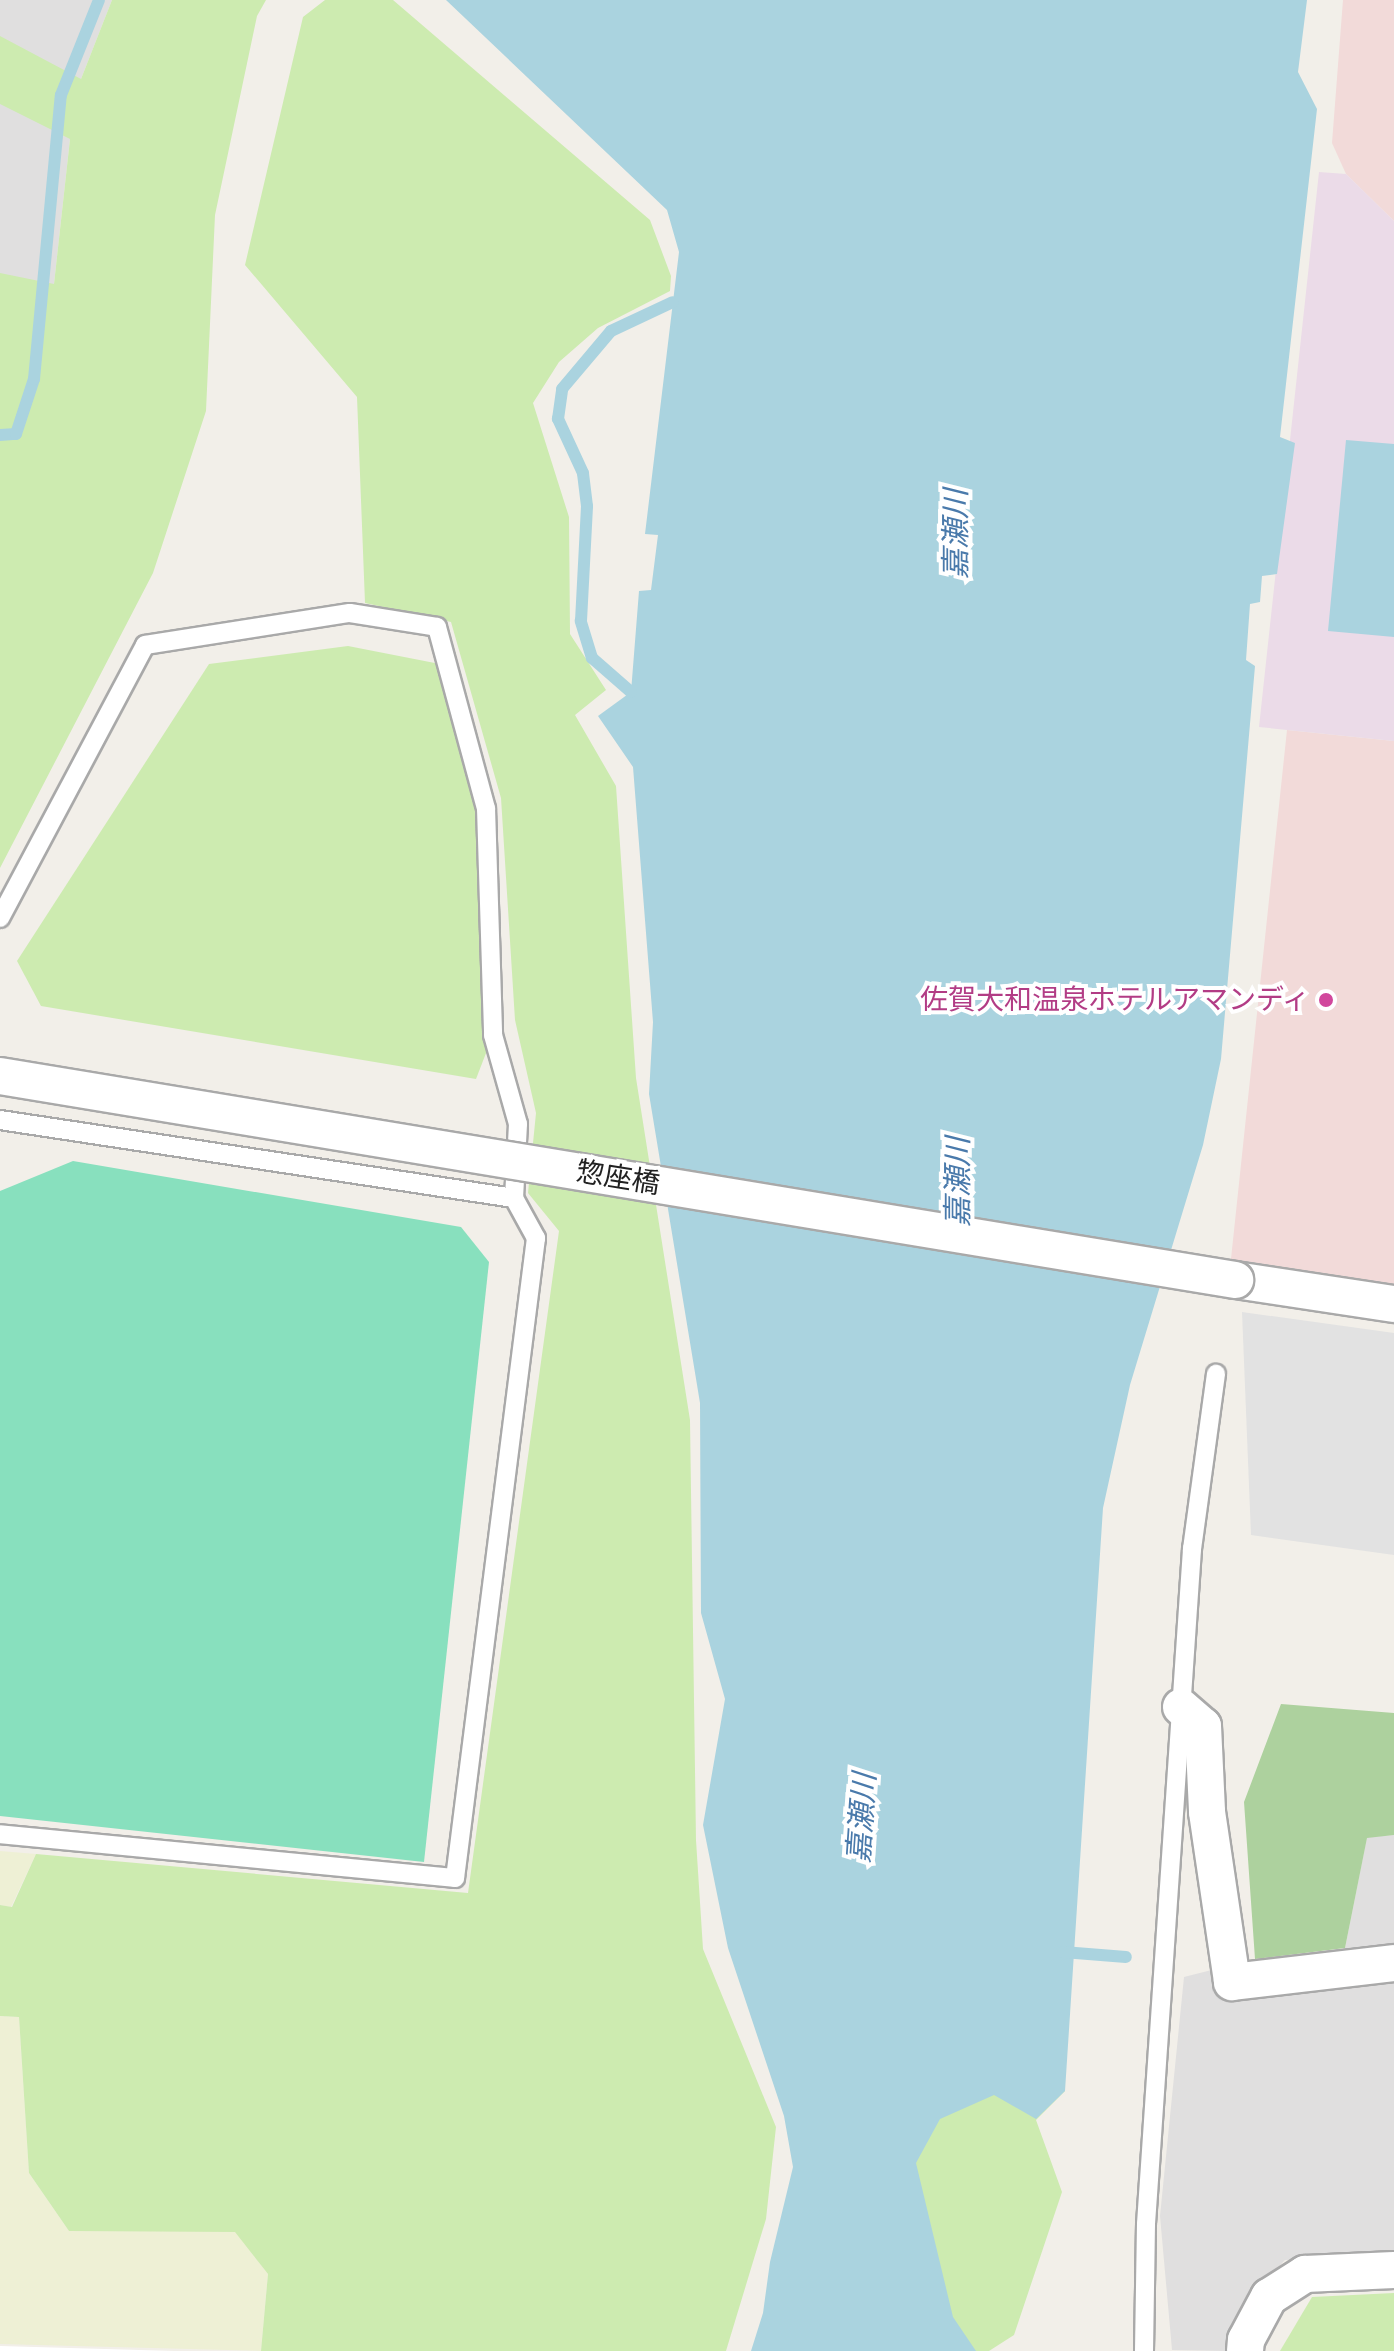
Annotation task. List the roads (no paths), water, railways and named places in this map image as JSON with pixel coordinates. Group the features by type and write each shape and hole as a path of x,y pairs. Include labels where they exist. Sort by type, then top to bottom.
{"street":[{"name":"惣座橋","path":"0,1076 1394,1304"},
{"path":"1181,1707 1203,1726 1207,1812 1232,1982 1394,1963"},
{"path":"1245,2351 1246,2340 1269,2297 1305,2274 1394,2270"}],"lane":[{"path":"0,918 145,645 350,613 437,627 486,808 493,1035 518,1124 514,1198 536,1238 455,1878 0,1834"},
{"path":"0,1120 514,1198"},
{"path":"1144,2351 1146,2224 1192,1549 1216,1374"}],"water":[{"name":"嘉瀬川","path":"446,0 1307,0 1298,72 1317,109 1280,437 1295,443 1277,574 1262,576 1260,602 1250,604 1246,660 1255,666 1221,1059 1203,1145 1130,1385 1103,1508 1065,2091 1036,2119 994,2095 940,2119 916,2163 953,2317 976,2351 751,2351 763,2313 770,2262 793,2167 784,2116 728,1948 703,1825 725,1699 701,1613 700,1403 649,1094 653,1022 633,767 598,716 631,692 639,591 651,590 658,535 645,534 679,252 667,210"},
{"path":"1346,440 1394,444 1394,637 1328,631"}],"waterway":[{"path":"0,435 16,434 34,379 61,95 99,0"},
{"path":"631,692 592,658 581,621 587,506 583,473 558,419 562,389 611,331 673,302"},
{"path":"1063,1952 1126,1957"}],"place":[{"name":"佐賀大和温泉ホテルアマンディ","path":"1326,1000"}]}
